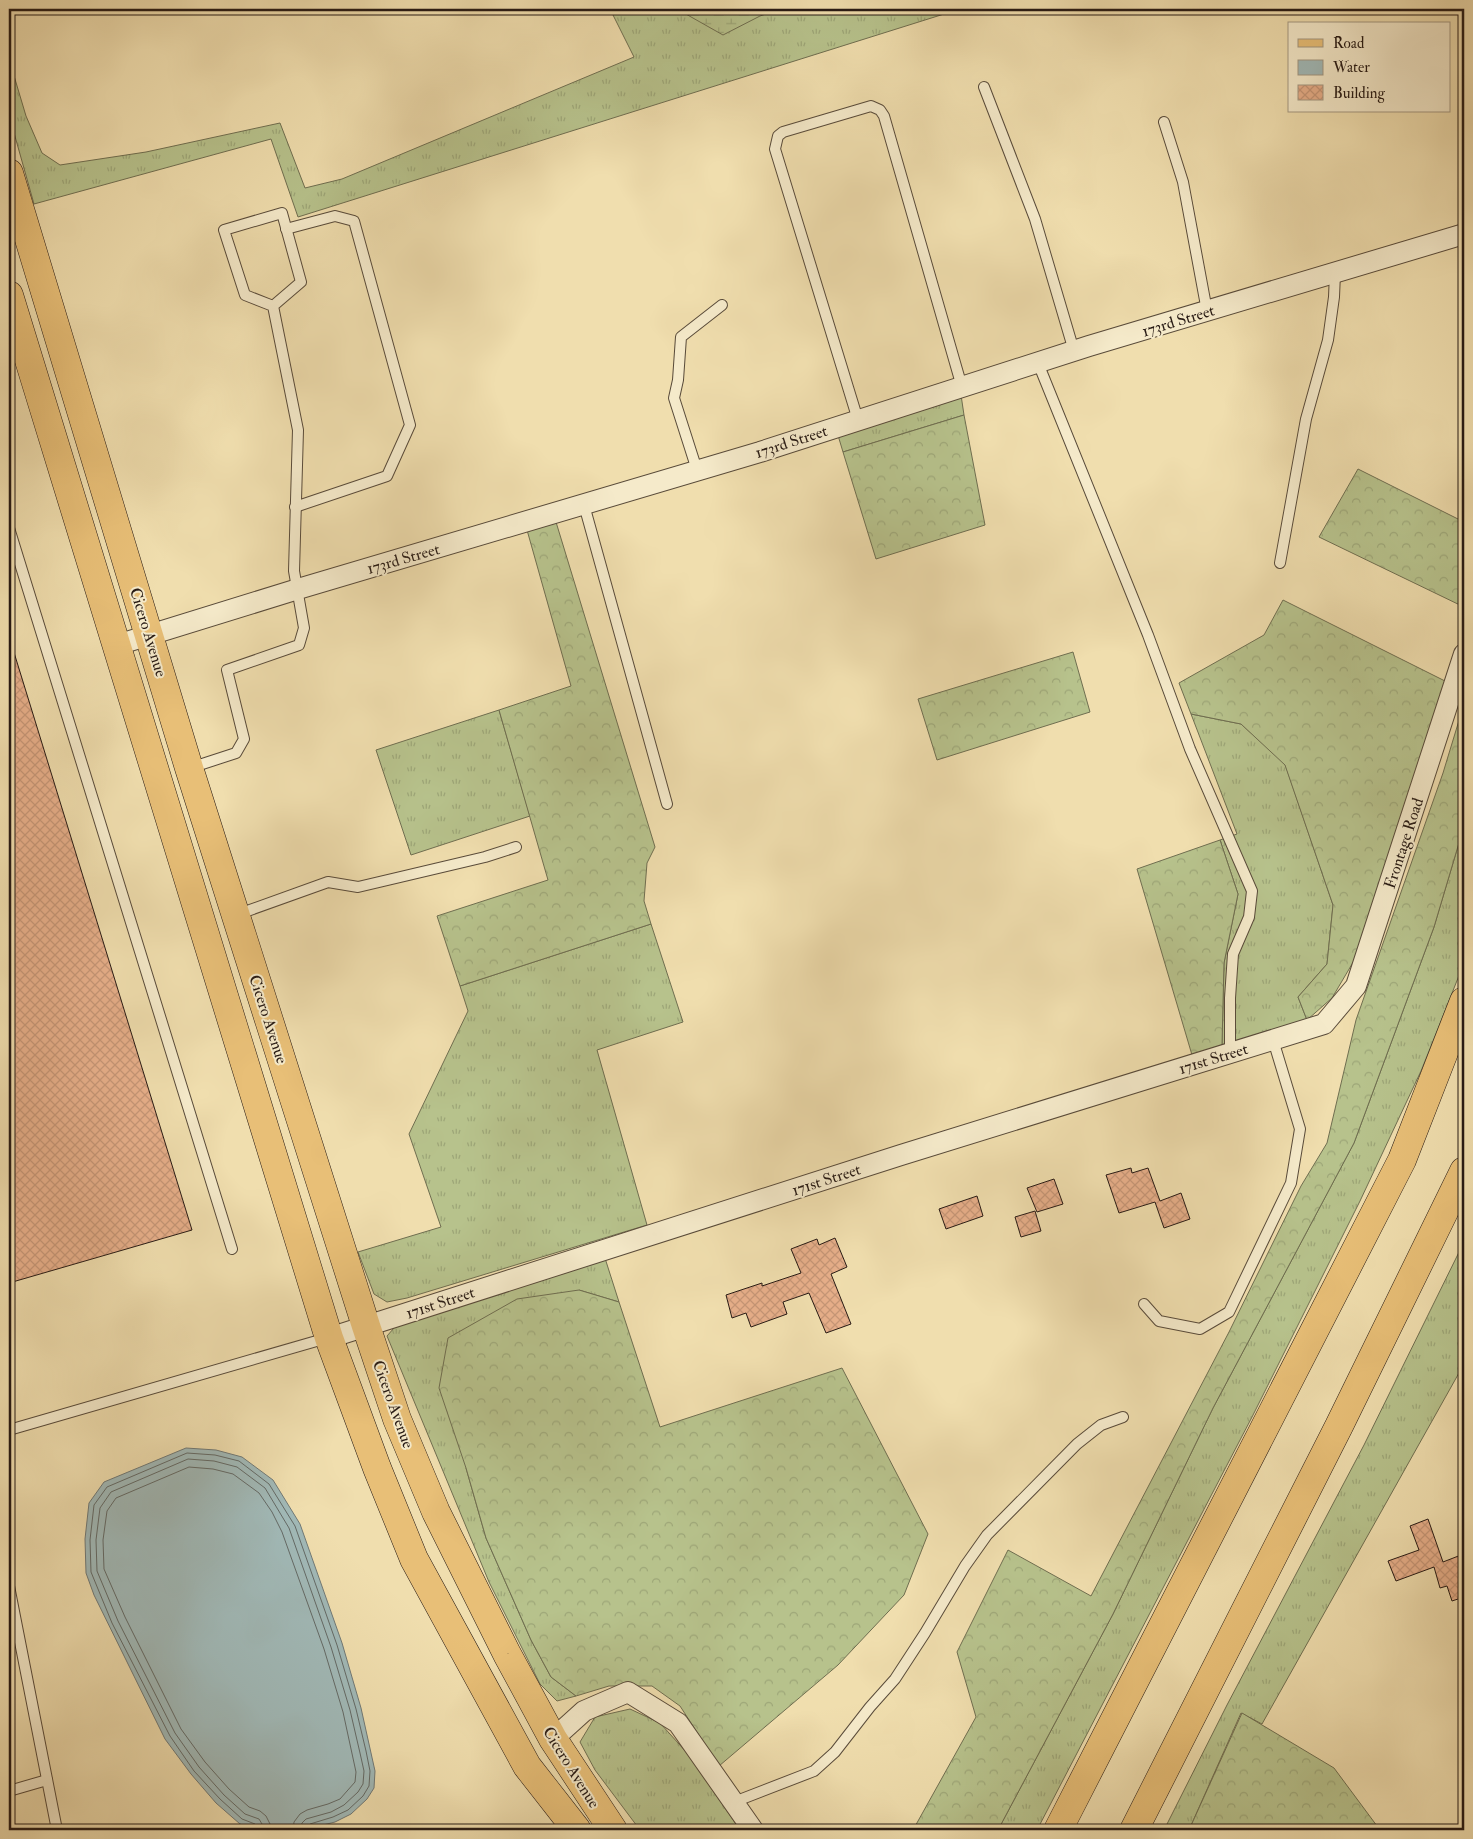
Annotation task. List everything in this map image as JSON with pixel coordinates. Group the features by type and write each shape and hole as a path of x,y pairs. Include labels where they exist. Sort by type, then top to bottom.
{"main road":[{"name":"Cicero Avenue","path":"9,173 190,768 366,1326 398,1419 436,1512 507,1654 553,1739 613,1830"},
{"path":"9,282 39,272"},
{"name":"Cicero Avenue","path":"9,295 329,1338 377,1468 414,1559 527,1766 577,1830"},
{"path":"1058,1830 1402,1160 1464,1000"},
{"path":"1134,1830 1339,1426 1464,1171"}],"street":[{"name":"173rd Street","path":"117,645 298,589 584,505 1038,362 1464,234"},
{"name":"Frontage Road","path":"1324,1024 1356,986 1464,654"},
{"name":"171st Street","path":"329,1338 901,1155 1324,1024"},
{"path":"553,1739 584,1711 628,1692 678,1723 753,1830"}],"lane":[{"path":"984,87 1035,219 1074,351"},
{"path":"858,420 779,165 775,149 778,136 783,132 871,106 880,110 884,116 962,387"},
{"path":"1164,122 1184,182 1207,311"},
{"path":"282,213 301,282 273,306 245,295 224,230 282,213"},
{"path":"286,229 335,216 354,221 410,424 388,476 296,507"},
{"path":"1280,563 1306,419 1328,340 1335,273"},
{"path":"698,470 674,398 678,380 681,337 722,305"},
{"path":"190,768 236,753 244,739 226,670 300,644 304,628 294,571 298,430 273,306"},
{"path":"1038,362 1148,635 1190,749 1252,892 1249,917 1233,954 1230,998 1230,1053"},
{"path":"584,505 667,804"},
{"path":"9,528 232,1249"},
{"path":"236,915 328,882 358,887 516,848"},
{"path":"1144,1304 1158,1321 1200,1329 1229,1312 1291,1183 1300,1130 1273,1040"},
{"path":"9,1430 329,1338"},
{"path":"734,1802 814,1770 835,1752 870,1707 895,1679 965,1566 987,1535 1076,1444 1101,1425 1123,1417"},
{"path":"9,1586 57,1830"},
{"path":"9,1791 47,1780"}],"green space":[{"path":"610,9 960,9 298,217 271,139 34,204 9,115 9,59 26,116 42,153 60,165 146,152 280,123 305,188 342,179 634,57"},
{"path":"677,9 780,9 760,16 723,35"},
{"path":"961,395 964,415 843,452 837,432"},
{"path":"964,415 985,525 876,559 843,452"},
{"path":"1358,469 1464,522 1464,607 1319,537"},
{"path":"556,522 655,847 647,863 644,901 651,924 460,986 437,916 548,880 499,710 571,686 527,530"},
{"path":"1283,600 1449,683 1355,959 1332,998 1307,1020 1298,997 1327,964 1333,905 1285,765 1241,724 1191,714 1179,683 1264,635"},
{"path":"1073,652 1090,712 937,760 918,699"},
{"path":"1464,704 1464,826 1434,927 1354,1143 1213,1408 1113,1614 998,1830 913,1830 976,1717 957,1652 1008,1550 1091,1596 1229,1332 1301,1186 1327,1143 1356,1020 1443,773"},
{"path":"499,710 530,816 411,855 376,750"},
{"path":"1191,714 1241,724 1285,764 1333,905 1327,964 1298,997 1307,1020 1222,1045 1224,963 1238,894 1220,840 1237,834"},
{"path":"1464,826 1464,963 1421,1071 1360,1201 1252,1417 1037,1830 998,1830 1113,1614 1213,1408 1354,1143 1434,927"},
{"path":"1220,840 1238,894 1224,963 1222,1045 1192,1055 1137,869"},
{"path":"651,924 683,1022 597,1050 647,1225 407,1298 387,1302 374,1294 358,1252 441,1227 409,1134 468,1011 460,986"},
{"path":"1464,1242 1464,1364 1262,1724 1241,1713 1189,1830 1164,1830 1227,1705 1364,1445"},
{"path":"604,1255 619,1302 579,1290 466,1468 486,1538 531,1640 551,1677 576,1696 557,1701 540,1684 489,1582 387,1336 401,1320"},
{"path":"579,1290 619,1302 660,1427 842,1368 928,1534 904,1595 838,1665 719,1766 680,1706 652,1686 609,1686 576,1696 551,1677 531,1640 486,1538 466,1468 439,1388 448,1338 517,1299"},
{"path":"630,1709 660,1723 688,1754 740,1830 640,1830 595,1770 580,1742 595,1717"},
{"path":"1242,1713 1334,1768 1380,1830 1189,1830"}],"water":[{"path":"186,1448 216,1450 242,1457 273,1480 300,1524 342,1643 361,1708 375,1771 374,1788 367,1799 351,1814 335,1822 303,1830 258,1830 240,1824 216,1803 165,1739 94,1595 86,1573 85,1539 89,1503 104,1482"}],"building":[{"path":"9,646 12,646 192,1230 9,1283"},
{"path":"1131,1168 1132,1173 1148,1168 1160,1201 1181,1193 1190,1219 1164,1228 1155,1202 1119,1213 1106,1175"},
{"path":"1054,1179 1063,1204 1037,1212 1027,1188"},
{"path":"977,1196 983,1216 946,1229 939,1209"},
{"path":"1035,1211 1041,1231 1021,1237 1015,1217"},
{"path":"835,1238 847,1267 831,1274 851,1324 826,1333 809,1293 783,1302 787,1314 751,1327 746,1313 732,1318 726,1295 801,1273 791,1249 817,1239 819,1245"},
{"path":"1428,1519 1443,1562 1461,1555 1464,1563 1464,1597 1452,1601 1447,1586 1440,1588 1434,1567 1396,1581 1388,1561 1419,1550 1410,1526"}]}
